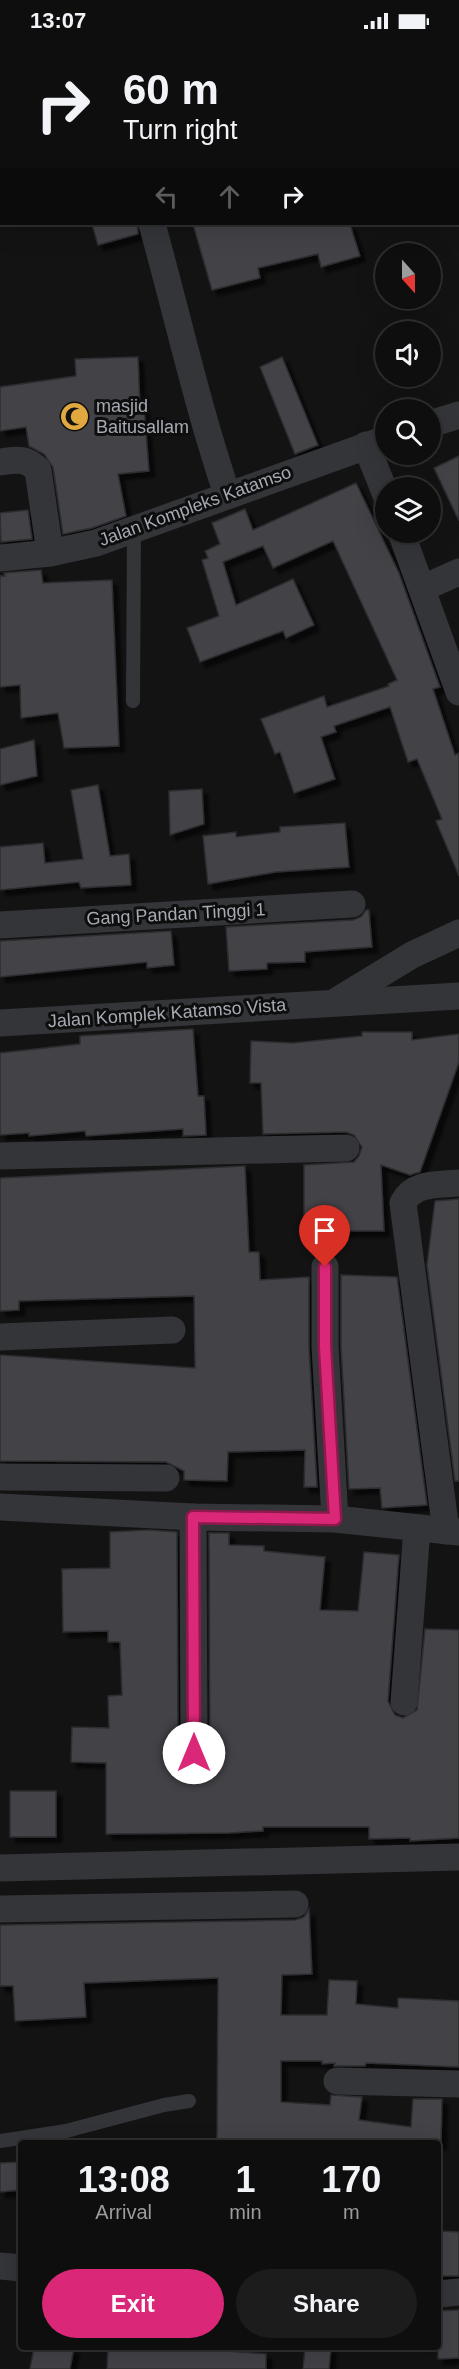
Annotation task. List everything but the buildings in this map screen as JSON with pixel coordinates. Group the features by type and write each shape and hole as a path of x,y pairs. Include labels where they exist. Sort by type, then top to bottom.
{"street":[{"path":"152,225 191,366 204,425 228,494"},
{"path":"441,421 459,415"},
{"name":"Jalan Kompleks Katamso","path":"0,558 50,553 96,543 375,442"},
{"path":"0,462 22,459 31,462 38,470 50,553"},
{"path":"405,543 459,692"},
{"path":"423,588 459,572"},
{"name":"Gang Pandan Tinggi 1","path":"0,925 352,904"},
{"name":"Jalan Komplek Katamso Vista","path":"334,1002 412,955 459,933"},
{"name":"Jalan Komplek Katamso Vista","path":"0,1023 459,996"},
{"path":"0,1156 346,1148"},
{"path":"0,1507 193,1517 335,1519 452,1531 403,1203 409,1192 419,1187 459,1183"},
{"path":"325,1267 325,1347 335,1519"},
{"path":"0,1337 172,1330"},
{"path":"0,1477 166,1478"},
{"path":"193,1517 194,1753"},
{"path":"404,1702 417,1528"},
{"path":"0,1868 459,1857"},
{"path":"58,1867 60,1906"},
{"path":"0,1909 60,1906 295,1904"},
{"path":"337,2081 459,2084"},
{"path":"0,2266 18,2268"},
{"path":"441,2294 459,2292"}],"lane":[{"path":"133,701 134,529"},
{"path":"0,2141 66,2131 164,2105 189,2101"}],"place":[{"name":"masjid Baitusallam","path":"75,416"}],"route":[{"path":"194,1753 193,1517 335,1519 325,1347 325,1267"}]}
